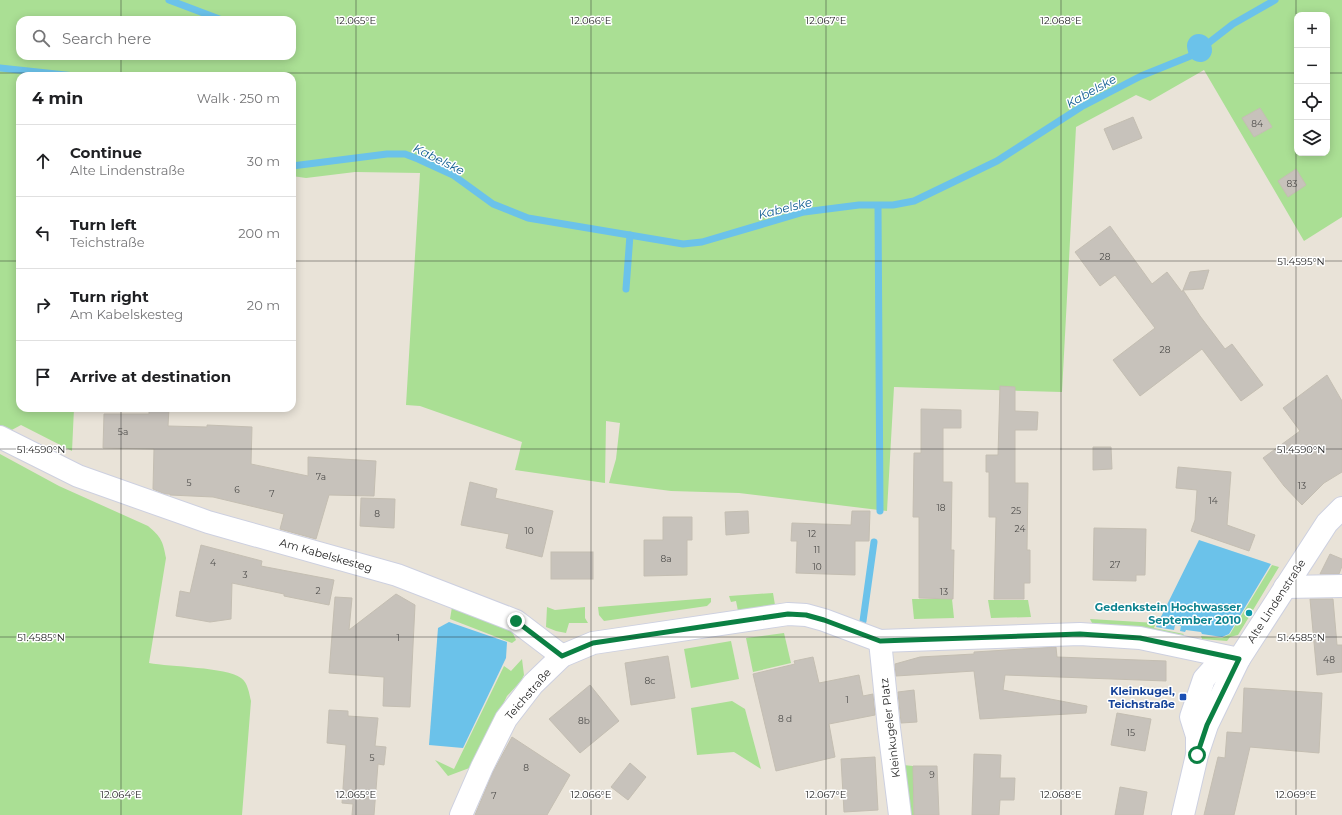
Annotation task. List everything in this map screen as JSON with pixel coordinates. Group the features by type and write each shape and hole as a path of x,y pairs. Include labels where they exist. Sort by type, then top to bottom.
{"street":[{"name":"Am Kabelskesteg","path":"0,437 78,476 208,522 397,575 516,621 562,656"},
{"name":"Alte Lindenstraße","path":"1183,815 1197,755 1207,725 1239,659 1327,523 1342,508"},
{"path":"1285,587 1342,586"},
{"name":"Teichstraße","path":"461,815 482,767 506,719 533,684 562,656 593,643 788,614 806,615 824,620 880,641 1080,634 1140,638 1239,659"},
{"name":"Kleinkugeler Platz","path":"880,641 900,815"}],"green space":[{"path":"0,0 1342,0 1342,217 1304,241 1204,70 1150,101 1136,95 1076,127 1062,392 894,387 887,511 739,493 671,491 609,483 616,459 620,423 606,421 605,483 515,470 522,442 420,406 406,405 420,173 355,172 306,178 296,177 296,72 16,72 16,412 74,412 72,451 21,425 8,432 0,428"},
{"path":"0,454 59,486 148,526 159,536 164,547 166,558 149,663 211,669 234,674 241,678 245,683 248,688 251,701 242,815 0,815"},
{"path":"1272,565 1279,567 1253,610 1248,608 1244,614 1249,617 1238,635 1230,637 1227,641 1202,639 1201,636 1222,638 1230,634"},
{"path":"773,593 775,605 738,611 736,601 731,602 729,596"},
{"path":"711,598 711,602 707,606 604,621 599,615 598,607"},
{"path":"912,599 952,599 954,618 914,619"},
{"path":"988,600 1028,600 1031,617 991,618"},
{"path":"452,607 510,627 516,640 512,643 450,619"},
{"path":"547,607 555,610 585,607 585,618 588,623 569,623 566,633 556,631 546,627"},
{"path":"1090,619 1156,623 1154,628 1184,634 1092,623"},
{"path":"784,633 791,663 753,672 746,638"},
{"path":"731,641 739,679 691,688 684,649"},
{"path":"522,659 524,675 521,681 507,696 472,767 448,776 435,760 454,769 504,666 511,671"},
{"path":"732,701 745,709 761,769 734,752 697,755 691,708"},
{"path":"903,765 913,766 914,815 909,815"}],"water":[{"path":"1199,540 1271,564 1229,634 1222,637 1202,634 1201,632 1186,630 1185,632 1180,631 1181,626 1175,625 1174,630 1156,627"},
{"path":"449,622 507,642 506,658 463,748 429,745 438,628"}],"building":[{"path":"1260,108 1272,127 1254,137 1242,118"},
{"path":"1133,117 1142,138 1113,150 1104,129"},
{"path":"1296,169 1306,185 1288,197 1278,181"},
{"path":"1110,226 1152,284 1167,272 1182,292 1183,290 1200,316 1225,349 1232,344 1263,385 1241,401 1202,349 1140,396 1113,360 1155,328 1115,275 1100,286 1075,252"},
{"path":"1209,270 1203,289 1183,290 1190,272"},
{"path":"1327,375 1342,401 1342,472 1324,483 1302,505 1284,486 1263,458 1300,431 1283,408"},
{"path":"1000,386 1015,387 1015,411 1038,412 1037,430 1015,430 1015,483 1028,483 1027,550 1030,550 1030,583 1024,583 1024,599 994,599 996,517 989,517 989,472 986,472 986,455 998,455"},
{"path":"921,409 961,410 961,428 943,428 943,482 952,482 951,550 954,550 953,599 919,598 919,517 913,517 914,453 921,453"},
{"path":"149,412 169,412 168,426 207,427 207,425 252,427 251,464 308,476 308,457 376,461 374,496 329,495 316,539 280,529 284,514 213,497 165,494 153,489 154,449 103,448 104,414 149,414"},
{"path":"1093,447 1111,447 1112,469 1093,470"},
{"path":"1178,467 1231,472 1227,525 1255,535 1249,551 1191,531 1195,520 1197,490 1176,488"},
{"path":"470,482 497,489 495,498 553,511 542,557 506,548 509,534 461,525"},
{"path":"361,498 395,499 394,528 360,526"},
{"path":"748,511 749,533 726,535 725,512"},
{"path":"852,511 870,511 869,541 855,541 855,575 796,573 797,541 791,541 792,523 851,525"},
{"path":"663,517 692,517 692,540 687,540 687,575 644,576 644,540 663,540"},
{"path":"1094,528 1146,529 1145,575 1136,575 1136,581 1093,580"},
{"path":"201,545 262,561 261,566 334,580 329,605 232,583 231,619 210,622 176,616 180,591 190,593"},
{"path":"551,552 593,552 593,579 551,579"},
{"path":"1330,554 1342,559 1342,566 1339,574 1320,574"},
{"path":"396,594 415,605 410,707 383,706 384,677 329,673 335,597 352,598 349,630"},
{"path":"1310,599 1333,599 1337,645 1342,645 1342,672 1317,675"},
{"path":"1056,647 1057,657 1166,661 1166,681 1005,675 1003,690 1087,706 1086,713 980,719 974,671 896,676 895,664 920,657"},
{"path":"668,656 675,698 631,705 625,663"},
{"path":"813,657 819,683 859,675 863,696 873,694 875,715 829,724 835,757 776,771 753,674 795,664 794,661"},
{"path":"590,685 619,721 580,753 549,719"},
{"path":"1244,688 1322,693 1319,753 1250,747 1234,815 1204,815 1218,757 1225,758 1227,732 1242,733"},
{"path":"914,690 917,722 901,723 898,692"},
{"path":"329,710 348,711 348,716 378,718 375,746 386,747 384,765 378,764 374,815 352,815 353,804 342,803 346,745 327,743"},
{"path":"1117,713 1151,719 1145,751 1111,745"},
{"path":"512,737 570,775 547,815 475,815 493,772"},
{"path":"974,754 1001,755 1000,778 1015,778 1014,800 1000,800 999,815 972,815"},
{"path":"875,757 878,810 844,812 841,759"},
{"path":"630,763 646,777 628,800 611,787"},
{"path":"913,766 937,766 939,815 914,815"},
{"path":"1120,787 1147,792 1143,815 1115,815"}],"waterway":[{"path":"169,0 211,16"},
{"name":"Kabelske","path":"296,165 387,154 405,154 453,175 493,204 528,218 683,244 702,242 804,212 859,205 893,205 914,201 997,161 1081,107 1141,76 1193,55 1233,24 1275,0"},
{"name":"Kabelske","path":"1199,46 1200,50"},
{"name":"Kabelske","path":"0,68 38,72"},
{"path":"878,206 880,511"},
{"path":"626,289 630,235"},
{"path":"863,621 874,542"}],"place":[{"name":"Gedenkstein Hochwasser September 2010","path":"1249,613"},
{"name":"Kleinkugel, Teichstraße","path":"1183,697"}],"route":[{"path":"516,621 562,656 593,643 788,614 806,615 824,620 880,641 1080,634 1140,638 1239,659 1207,725 1197,755"}]}
